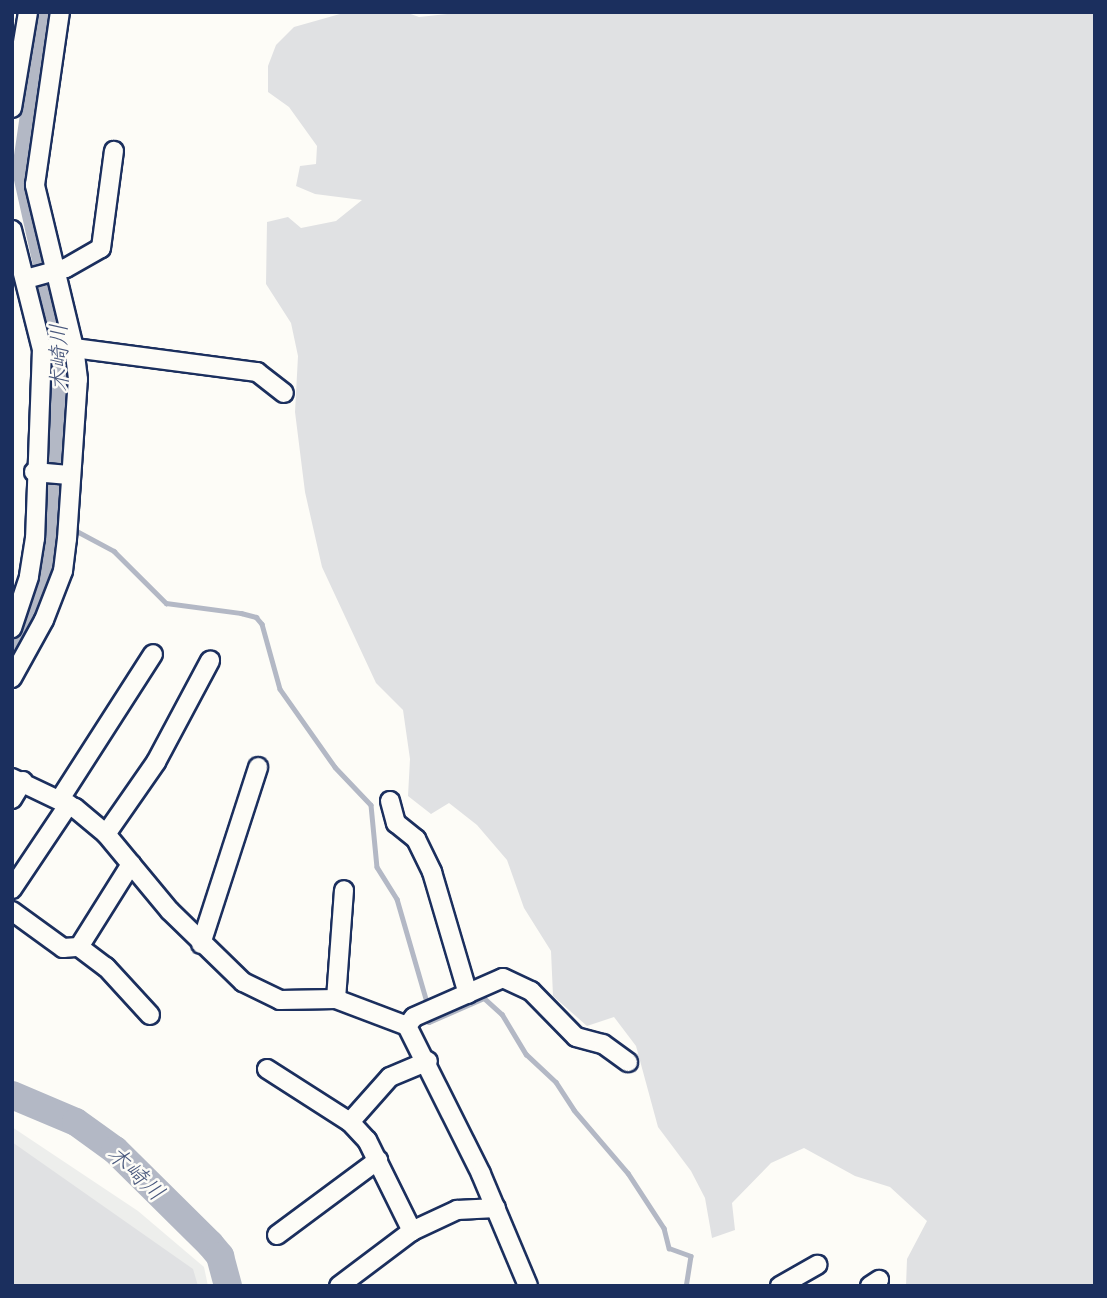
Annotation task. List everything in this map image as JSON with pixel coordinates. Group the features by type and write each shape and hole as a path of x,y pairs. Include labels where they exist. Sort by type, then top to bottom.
{"street":[{"path":"12,108 18,52 28,12"},
{"path":"12,678 56,588 67,539 69,475 78,379 75,348 35,185 60,12"},
{"path":"26,279 57,268 66,268 101,248 114,151"},
{"path":"12,230 42,349 29,578 12,628"},
{"path":"42,349 75,348 257,372 285,393"},
{"path":"34,472 69,475"},
{"path":"29,578 56,588"},
{"path":"12,889 153,654"},
{"path":"106,834 156,762 210,661"},
{"path":"201,944 258,767"},
{"path":"12,799 18,780 64,802 106,834 201,944 262,994 279,1000 336,999 407,1026 428,1061 496,1208 528,1286"},
{"path":"390,801 396,823 416,839 432,872 468,993"},
{"path":"79,947 131,864"},
{"path":"336,999 344,890"},
{"path":"12,911 63,948 79,947 106,967 150,1015"},
{"path":"407,1026 414,1017 503,978 531,991 576,1037 603,1044 628,1062"},
{"path":"351,1122 390,1077 428,1061"},
{"path":"267,1069 351,1122 368,1140 412,1231"},
{"path":"278,1235 378,1160"},
{"path":"339,1286 412,1231 457,1210 496,1208"},
{"path":"780,1286 817,1265"}],"shaded area":[{"path":"347,12 405,12 419,17 466,12 1095,12 1095,1286 906,1286 907,1259 927,1221 890,1187 855,1176 804,1148 771,1163 732,1203 735,1230 712,1238 705,1198 691,1171 658,1127 636,1046 614,1017 587,1026 553,996 551,951 524,908 507,860 477,825 449,803 431,814 408,796 410,759 403,710 376,683 322,567 305,492 295,412 298,356 291,323 266,284 267,222 288,217 301,228 336,221 362,200 315,194 296,186 300,166 316,164 317,146 289,107 268,92 268,66 276,45 294,27"},
{"path":"12,1127 138,1211 204,1267 208,1286 12,1286"},
{"path":"12,1142 193,1269 198,1286 12,1286"}],"waterway":[{"name":"木崎川","path":"12,659 54,559 62,331 26,170 49,12"},
{"path":"73,529 114,551 166,603 241,613 256,617 262,624 280,689 335,767 371,805 377,867 397,899 428,1006"},
{"path":"429,1015 429,1022 484,998 502,1014 526,1054 556,1082 574,1110 628,1173 664,1228 669,1248 691,1256 686,1286"},
{"name":"木崎川","path":"12,1095 76,1122 115,1150 220,1256 228,1286"}]}
